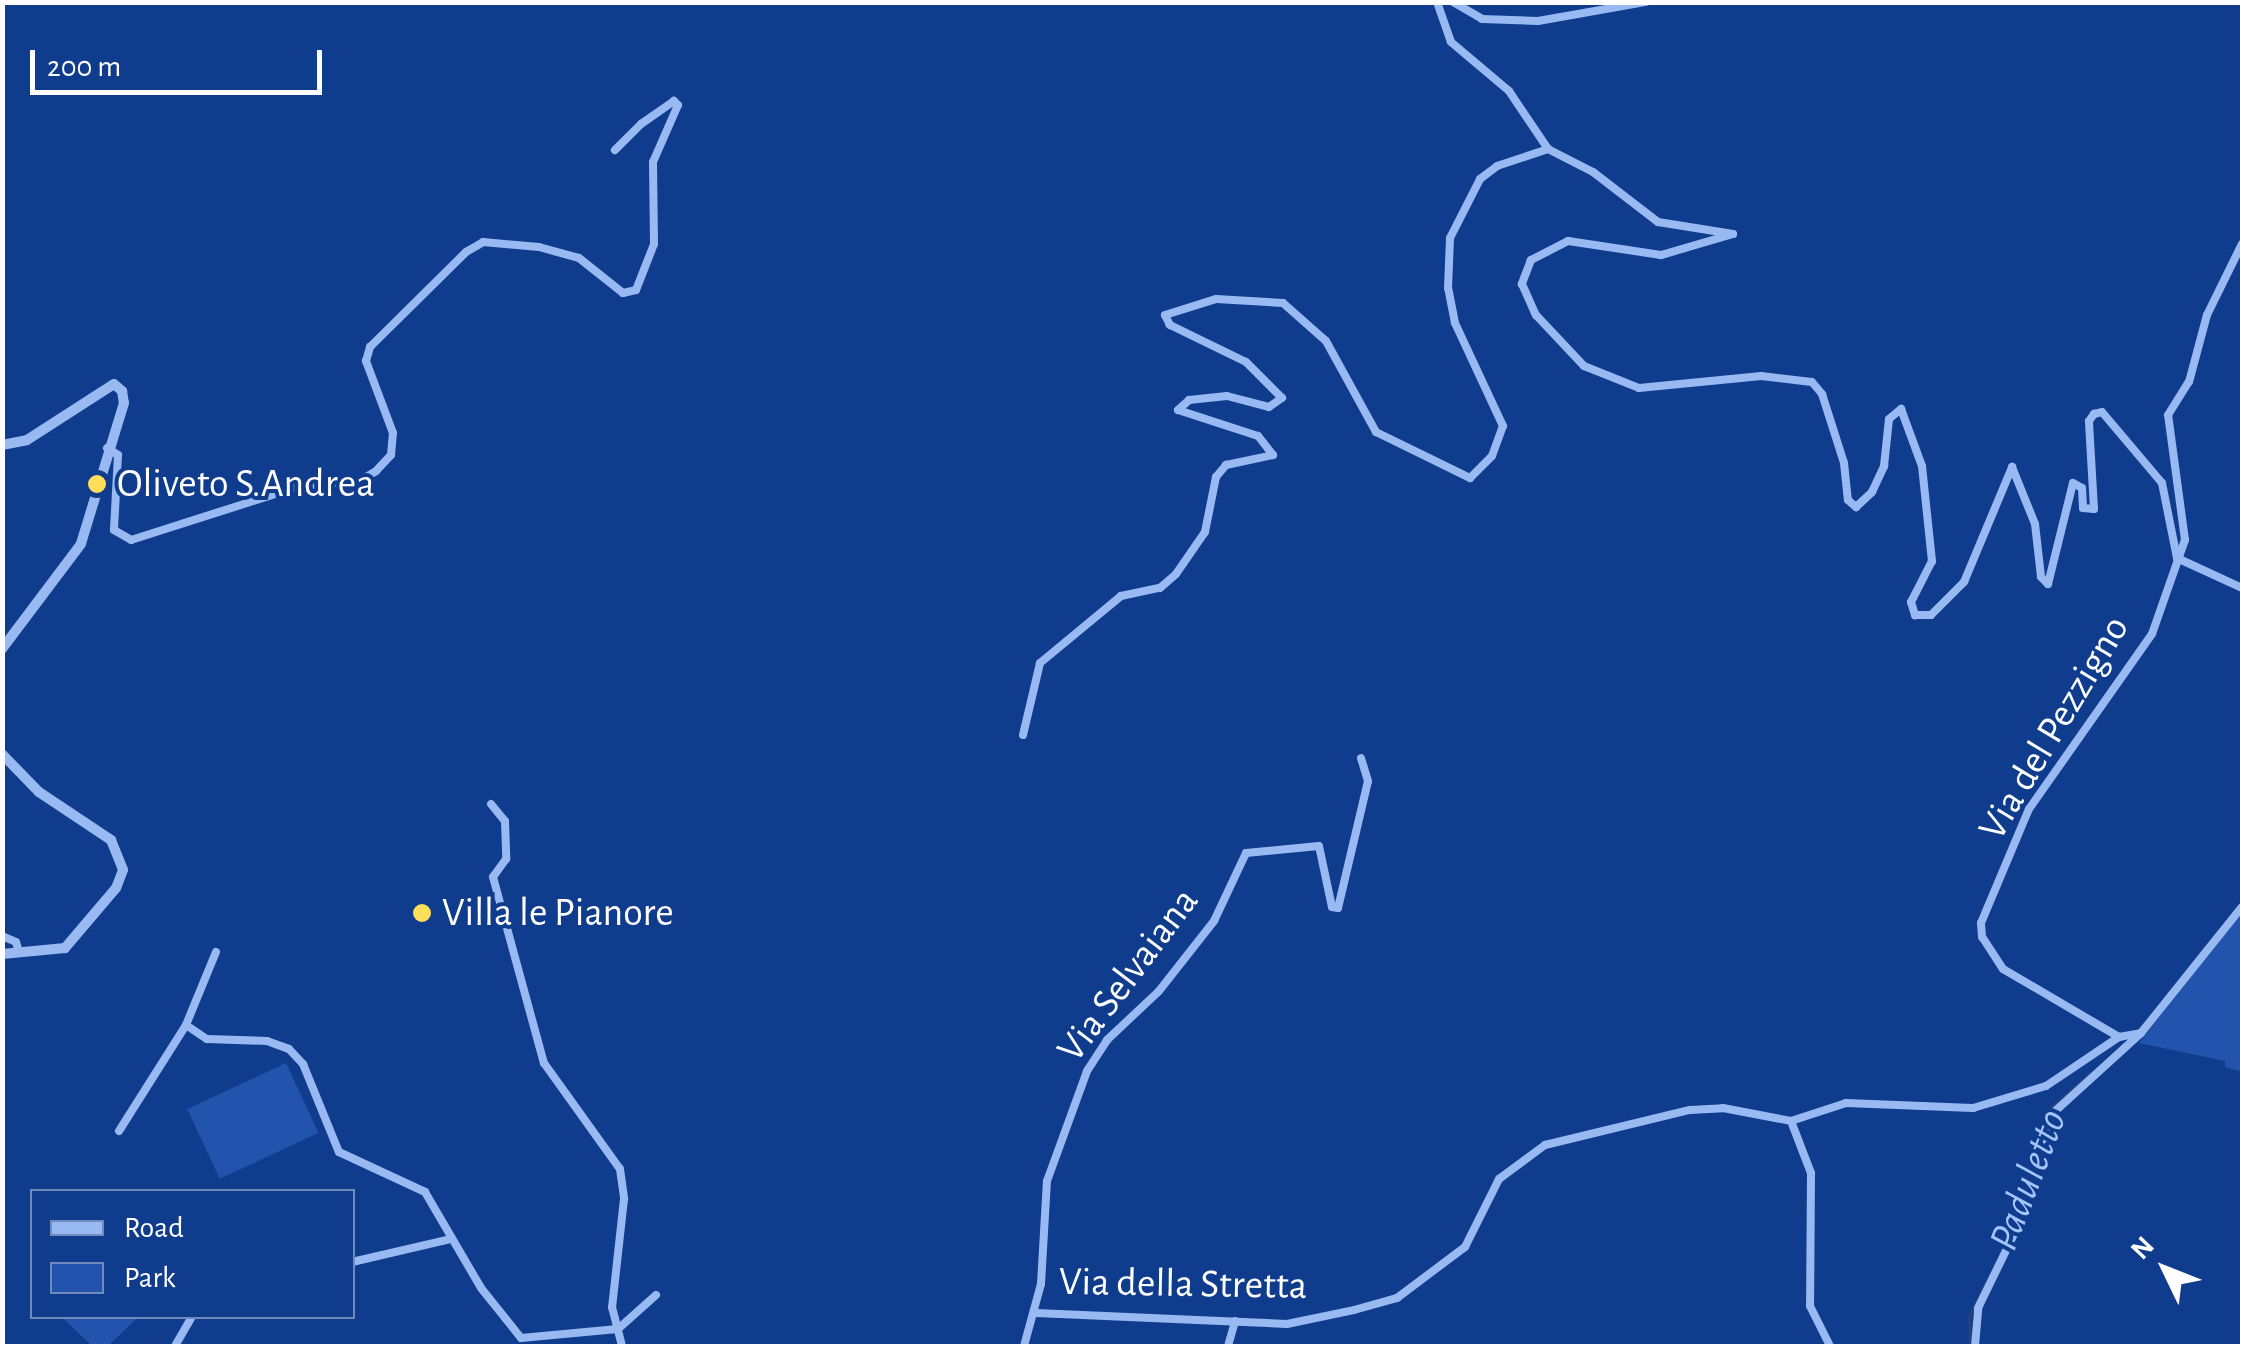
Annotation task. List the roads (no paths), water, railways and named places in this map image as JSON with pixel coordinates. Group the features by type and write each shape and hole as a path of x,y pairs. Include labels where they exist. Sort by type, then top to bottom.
{"street":[{"path":"1437,2 1451,42 1509,91 1548,149 1593,172 1658,222 1733,234 1651,256 1568,241 1532,260 1522,284 1536,315 1584,366 1639,388 1672,390 1761,376 1812,382 1822,394 1844,463 1848,500 1856,507 1872,492 1884,466 1889,419 1902,410 1922,466 1932,561 1912,602 1914,615 1931,615 1964,582 2012,467 2035,524 2041,578 2048,584 2073,483 2082,488 2083,508 2094,509 2089,421 2102,412 2162,482 2178,558 2242,588"},
{"path":"1453,2 1482,19 1538,21 1646,2"},
{"path":"107,448 118,455 114,530 131,540 300,486 359,481 391,456 394,433 366,361 370,347 466,252 483,242 539,247 579,258 623,292 636,290 654,244 658,206 650,178 653,162 678,105 674,101 641,124 615,150"},
{"path":"1022,736 1040,663 1121,596 1160,588 1176,574 1206,532 1216,478 1226,465 1273,455 1258,436 1178,410 1189,400 1227,396 1269,406 1282,398 1246,362 1170,325 1165,315 1216,299 1284,303 1326,341 1376,432 1470,478 1492,456 1503,426 1455,324 1448,288 1450,238 1480,179 1497,166 1548,149"},
{"name":"Via del Pezzigno","path":"2131,1034 2004,969 1982,938 1981,923 2029,809 2152,634 2185,540 2168,415 2189,382 2207,315 2242,244"},
{"path":"2,444 26,440 114,384 124,403 107,448 81,544 2,649"},
{"path":"2,754 39,792 111,840 124,870 116,888 65,948 2,954"},
{"name":"Via Selvaiana","path":"1036,1313 1046,1181 1101,1047 1159,990 1214,921 1246,853 1319,846 1332,906 1338,908 1368,782 1361,758"},
{"path":"491,804 505,821 506,859 493,876 544,1062 620,1169 624,1199 612,1307 622,1346"},
{"path":"1975,1346 1978,1308 2039,1183 2052,1114 2131,1034 2242,907"},
{"path":"2,936 16,942 19,952"},
{"path":"118,1131 186,1025 216,952"},
{"path":"186,1025 207,1040 267,1041 289,1049 303,1064 339,1152 425,1192 451,1239 521,1338"},
{"path":"1830,1346 1810,1306 1811,1172 1790,1120 1846,1102 1938,1110 1996,1102 2046,1086 2131,1034"},
{"name":"Via della Stretta","path":"1036,1313 1287,1324 1397,1298 1466,1248 1499,1179 1545,1145 1690,1110 1723,1108 1790,1120"},
{"path":"355,1261 451,1239"},
{"path":"514,1346 521,1338 618,1329 656,1294"},
{"path":"1024,1346 1036,1313"},
{"path":"174,1346 190,1319"},
{"path":"1228,1346 1234,1322"}],"waterway":[{"name":"Paduletto","path":"2184,974 2207,945"},
{"name":"Paduletto","path":"2127,1042 2148,1019"},
{"name":"Paduletto","path":"2036,1178 2047,1111 2091,1073"},
{"name":"Paduletto","path":"1970,1346 1969,1316 1985,1284"}],"place":[{"name":"Oliveto S.Andrea","path":"97,484"},
{"name":"Villa le Pianore","path":"422,913"}]}
